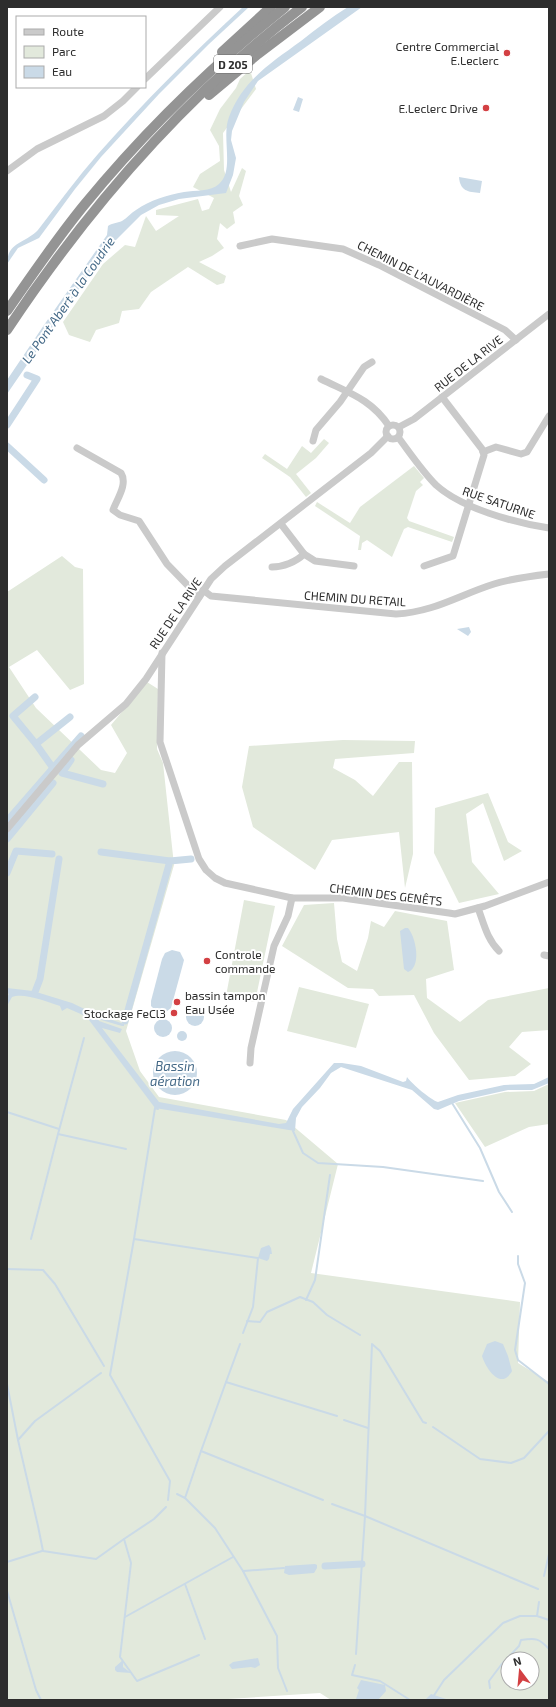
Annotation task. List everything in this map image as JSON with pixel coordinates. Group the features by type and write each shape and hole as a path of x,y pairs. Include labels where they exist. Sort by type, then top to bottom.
{"highway":[{"path":"172,108 181,91 271,7"},
{"name":"D 205","path":"7,311 57,240 85,204 137,144 172,108 227,56 285,7"},
{"name":"D 205","path":"7,330 48,269 116,184 169,126 240,58 302,7"},
{"path":"169,126 289,29 320,7"}],"street":[{"path":"146,78 220,7"},
{"path":"7,171 37,149 104,116 133,89"},
{"name":"CHEMIN DE L'AUVARDIÈRE","path":"240,246 272,239 343,249 379,265 505,330 516,340"},
{"name":"RUE DE LA RIVE","path":"399,427 414,419 549,314"},
{"path":"313,441 316,430 347,392 364,367 372,362"},
{"path":"321,379 369,403 384,418 389,426"},
{"path":"442,397 483,452"},
{"path":"483,452 496,447 521,454 527,452 549,416"},
{"path":"393,424 399,427 401,431 398,437 393,439 388,436 386,431 389,426 393,424"},
{"name":"RUE DE LA RIVE","path":"7,829 78,745 126,704 146,679 162,652 211,579 225,566 371,453 388,436"},
{"name":"RUE SATURNE","path":"398,437 435,484 452,497 509,519 549,528"},
{"path":"77,448 122,473 124,483 113,510 120,515 139,521 166,564 201,593"},
{"path":"424,566 453,556 470,505 483,452"},
{"path":"281,524 304,554 315,561 354,566"},
{"path":"272,567 279,567 298,560 304,554"},
{"name":"CHEMIN DU RETAIL","path":"201,593 210,596 396,614 412,613 436,608 495,584 549,574"},
{"name":"CHEMIN DES GENÊTS","path":"162,652 160,742 199,859 206,870 215,878 226,883 292,898 343,898 449,914 478,908 549,882"},
{"path":"250,1063 251,1048 274,946 288,916 292,898"},
{"path":"478,908 490,940 499,951"}],"green space":[{"path":"250,70 256,89 223,133 224,170 231,192 242,168 246,171 239,196 243,205 233,212 235,223 227,229 220,223 217,239 224,248 199,262 226,276 224,283 217,285 188,267 151,292 139,309 122,311 119,323 96,330 90,342 69,335 63,322 103,264 125,245 135,247 146,216 156,231 179,216 156,215 156,210 198,199 202,211 209,209 214,198 193,187 200,174 220,161 219,146 210,130 220,109 236,88 240,79"},
{"path":"324,439 329,443 316,458 296,474 311,493 306,497 290,477 262,458 265,454 287,469 302,446 311,453"},
{"path":"414,466 424,478 420,482 423,485 416,491 407,518 409,521 454,537 452,542 408,527 404,529 392,557 367,540 362,543 361,550 358,550 360,536 315,506 317,502 350,523 360,507"},
{"path":"62,556 75,567 83,569 84,684 70,690 37,650 9,667 36,708 101,770 115,773 127,753 111,725 147,682 158,689 157,749 163,763 174,865 126,1031 140,1071 159,1097 286,1120 338,1164 311,1273 520,1302 518,1363 549,1382 549,1700 331,1700 320,1693 212,1700 7,1700 7,592"},
{"path":"343,740 415,741 414,753 335,759 333,768 355,780 373,796 399,762 412,762 413,854 405,888 399,832 332,840 315,870 253,827 242,787 249,746"},
{"path":"488,793 508,842 522,851 504,861 483,803 466,814 472,862 499,894 459,903 434,853 435,808"},
{"path":"244,900 275,906 255,1002 226,996"},
{"path":"334,903 337,939 342,962 357,971 368,938 371,921 384,927 395,911 447,921 454,970 426,979 427,998 460,1022 488,1000 549,988 549,1030 522,1032 509,1047 531,1064 515,1076 469,1080 434,1033 414,995 379,996 373,989 348,988 282,946 304,905"},
{"path":"299,987 369,1004 356,1048 287,1031"},
{"path":"549,1084 549,1124 529,1127 485,1147 455,1103 505,1092 534,1091"}],"water":[{"path":"243,7 249,7 159,94 101,157 39,238 18,248 7,264 10,251 38,230 83,172 115,135 205,42"},
{"name":"Le Pont Abert à la Coudrie","path":"348,7 362,7 258,81 244,102 232,131 231,140 236,158 233,175 226,193 179,199 159,205 141,215 105,251 7,394 7,380 107,235 108,226 122,221 141,206 159,198 184,192 207,190 216,187 224,178 226,170 226,134 229,117 235,104 250,82 269,65 324,23"},
{"path":"298,97 303,99 299,112 293,110"},
{"path":"459,177 482,181 480,193 465,190 461,185"},
{"path":"469,627 471,632 468,636 457,629"},
{"path":"408,928 411,932 416,948 415,964 408,972 404,969 400,931"},
{"path":"172,950 180,952 184,960 171,1008 166,1012 160,1013 151,1006 151,1001 162,959 165,953"},
{"path":"7,988 33,991 72,1003 95,1014 124,1024 124,1026 122,1026 98,1019 99,1021 122,1029 120,1033 102,1028 159,1102 279,1124 286,1123 293,1109 334,1063 361,1066 403,1082 406,1081 407,1077 413,1084 438,1102 458,1095 504,1085 534,1084 549,1077 549,1083 532,1090 508,1090 459,1101 438,1110 434,1109 412,1090 341,1067 331,1073 320,1088 302,1107 296,1118 295,1131 155,1108 89,1020 83,1015 67,1008 62,1011 60,1006 36,998 23,996 12,997 7,1006 7,997 9,994 7,993"},
{"path":"191,1008 199,1008 204,1013 202,1024 199,1026 191,1026 186,1021 186,1013"},
{"path":"163,1019 167,1020 171,1024 171,1032 167,1036 163,1037 159,1036 155,1032 154,1028 155,1024 159,1020"},
{"path":"180,1031 184,1031 187,1036 184,1041 180,1041 177,1038 177,1034"},
{"name":"Bassin aération","path":"175,1051 187,1055 193,1061 197,1073 193,1085 187,1091 175,1095 163,1091 157,1085 153,1073 157,1061 163,1055"},
{"path":"269,1245 272,1254 270,1254 269,1259 267,1261 258,1258 261,1248"},
{"path":"495,1341 503,1344 512,1371 508,1377 503,1379 494,1376 490,1372 482,1356 487,1344"},
{"path":"317,1565 317,1568 314,1573 289,1575 284,1573 285,1566"},
{"path":"258,1658 260,1665 255,1668 232,1669 229,1665 233,1662"},
{"path":"123,1660 123,1667 131,1673 117,1672 115,1670 115,1667"},
{"path":"361,1680 385,1685 386,1691 378,1700 352,1700 356,1699 359,1690 357,1688"},
{"path":"431,1694 449,1700 425,1700"}],"waterway":[{"path":"7,425 37,379 27,375"},
{"path":"7,446 44,480"},
{"path":"35,697 13,716 36,744 70,717"},
{"path":"36,744 53,768 81,736"},
{"path":"71,760 62,773 103,784"},
{"path":"7,821 53,768"},
{"path":"7,839 53,783"},
{"path":"7,873 16,851 52,854"},
{"path":"101,852 170,861"},
{"path":"35,992 40,979 59,859"},
{"path":"125,1021 170,861 191,859"},
{"path":"58,1134 84,1038"},
{"path":"452,1103 480,1148 499,1192 512,1212"},
{"path":"134,1239 155,1108 158,1109"},
{"path":"7,1112 59,1129"},
{"path":"293,1131 303,1153 318,1163 383,1167 483,1181"},
{"path":"31,1239 58,1134 126,1149"},
{"path":"306,1300 315,1280 330,1175"},
{"path":"168,1500 170,1481 110,1375 134,1239 258,1258 253,1307 243,1333"},
{"path":"518,1256 518,1264 525,1283 515,1350 518,1360 549,1384"},
{"path":"7,1269 43,1270 55,1284 104,1366"},
{"path":"247,1321 260,1322 267,1312 300,1297 313,1302 327,1315 360,1335"},
{"path":"226,1382 240,1344"},
{"path":"332,1504 365,1516 372,1344 380,1351 423,1422 426,1423"},
{"path":"101,1373 35,1421 18,1440 43,1551 96,1559 124,1539"},
{"path":"323,1500 201,1451 226,1382 337,1416"},
{"path":"7,1384 18,1440"},
{"path":"344,1420 368,1428"},
{"path":"433,1427 480,1459 511,1463 524,1458 549,1431"},
{"path":"177,1494 185,1498 201,1451"},
{"path":"185,1498 215,1528 243,1571 284,1568"},
{"path":"166,1507 154,1519 124,1539 131,1563 120,1657 137,1681 199,1655"},
{"path":"356,1654 365,1516 538,1589"},
{"path":"7,1562 42,1551"},
{"path":"544,1576 549,1554"},
{"path":"125,1617 233,1557"},
{"path":"325,1566 362,1564"},
{"path":"243,1571 277,1636 278,1668 287,1691"},
{"path":"185,1584 205,1639"},
{"path":"7,1591 36,1690 41,1700"},
{"path":"539,1602 537,1616 549,1620"},
{"path":"431,1700 444,1680 503,1623 520,1616 537,1616"},
{"path":"490,1688 489,1681 501,1665 519,1646 521,1640 537,1640 549,1649"},
{"path":"355,1665 352,1675 380,1681 410,1700"}],"place":[{"name":"Centre Commercial E.Leclerc","path":"507,53"},
{"name":"E.Leclerc Drive","path":"486,108"},
{"name":"Controle commande","path":"207,961"},
{"name":"bassin tampon Eau Usée","path":"177,1002"},
{"name":"Stockage FeCl3","path":"174,1013"}]}
